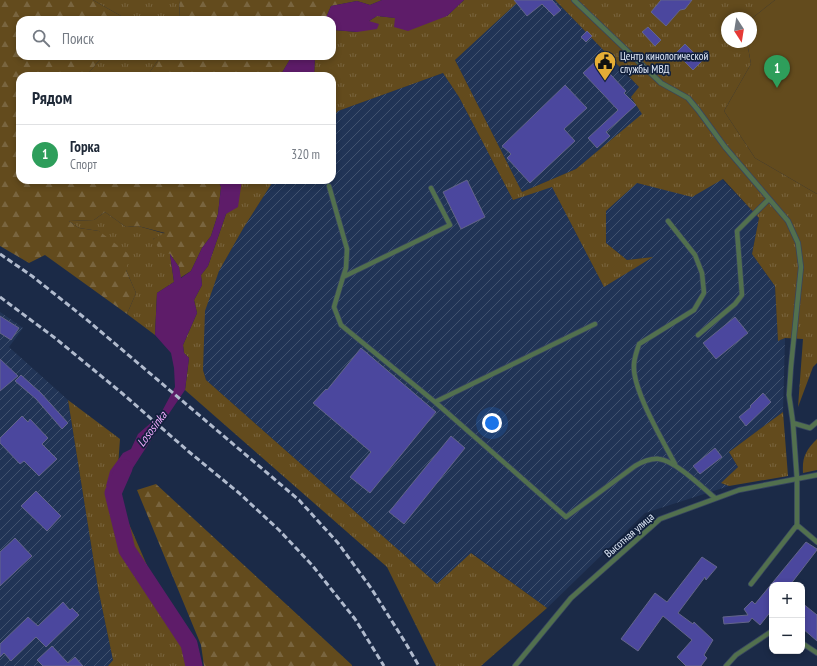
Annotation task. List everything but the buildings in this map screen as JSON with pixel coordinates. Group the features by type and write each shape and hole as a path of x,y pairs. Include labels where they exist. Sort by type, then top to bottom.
{"lane":[{"path":"574,0 661,83 688,98 725,147 788,221 798,243 801,267 789,395 793,423 797,479 797,525 751,584"},
{"path":"329,186 347,249 346,268 334,307 341,325 435,402 566,517 635,466 646,460 659,458 675,464 715,498"},
{"path":"343,277 450,225 431,188"},
{"path":"698,335 735,304 742,296 737,231 769,199"},
{"path":"668,221 695,255 702,273 704,293 694,310 639,344 634,365 635,382 654,425 675,464"},
{"path":"435,402 595,324"},
{"path":"793,423 810,428 817,422"},
{"name":"Высотная улица","path":"515,666 571,598 660,519 739,490 817,474"},
{"path":"797,525 817,542"},
{"path":"726,666 736,655 769,633"},
{"path":"805,645 817,653"}],"shaded area":[{"path":"520,0 555,0 639,87 643,114 576,169 522,192 455,60"},
{"path":"443,73 459,97 513,200 552,186 604,287 652,257 627,260 606,243 606,211 637,183 692,196 722,179 759,218 752,254 775,286 778,341 785,338 783,412 729,452 738,467 722,484 729,486 645,513 547,608 472,553 437,584 206,380 203,370 204,311 219,271 244,227 271,184 336,184 336,113"},
{"path":"0,312 23,328 9,347 68,400 98,588 113,660 108,666 0,666"}],"green space":[{"path":"0,0 93,0 121,16 16,16 16,60 100,60 89,72 16,72 16,184 220,184 221,187 218,214 211,236 202,248 191,271 180,278 179,267 170,254 160,251 153,239 165,233 138,226 126,227 105,212 94,220 69,221 79,228 99,231 130,255 126,270 136,293 127,314 45,255 29,263 0,246"},
{"path":"93,0 179,0 180,16 121,16"},
{"path":"179,0 382,0 370,5 357,1 331,6 327,16 180,16"},
{"path":"464,0 520,0 455,60 522,192 576,169 642,114 631,97 639,87 555,0 775,0 757,14 757,12 721,12 721,48 748,48 751,64 724,111 755,158 817,194 817,363 813,367 798,407 803,339 785,338 778,341 775,286 752,254 759,218 723,179 692,197 637,183 606,211 606,243 627,260 653,257 604,287 552,187 513,200 459,97 443,73 336,113 336,72 314,72 315,60 336,60 336,30 357,32 377,16 396,18 447,16"},
{"path":"775,0 817,0 817,194 755,158 724,111 751,64 748,48 757,48 757,14"},
{"path":"100,60 158,60 150,72 89,72"},
{"path":"158,60 290,60 282,72 150,72"},
{"path":"240,184 271,184 244,227 219,271 205,311 203,370 206,380 437,584 471,553 547,608 481,666 436,666 387,567 185,390 189,358 184,353 183,345 197,313 194,300 202,285 201,275 208,266 226,214"},
{"path":"105,212 126,227 138,226 166,234 153,239 170,254 174,282 157,293 155,335 127,314 136,293 126,270 99,231 79,228 69,221 94,220"},
{"path":"68,400 120,439 116,494 182,646 187,666 108,666 113,660 98,588"},
{"path":"783,412 788,476 729,486 721,483 738,467 729,452"},
{"path":"817,439 817,470 803,473 804,458 810,447"},
{"path":"156,484 352,666 204,666 201,645 137,490"}],"water":[{"path":"382,0 464,0 447,16 408,31 394,27 395,18 377,16 369,21 379,24 377,29 357,32 336,30 336,16 327,16 331,6 357,1 370,5"},
{"path":"290,60 315,60 314,72 282,72"},
{"path":"220,184 241,184 238,207 226,214 208,266 201,275 202,285 194,300 197,313 183,345 184,353 189,358 185,390 127,477 120,491 106,486 110,471 123,453 131,449 138,434 160,415 175,387 174,368 171,353 155,335 157,293 174,282 170,254 179,267 181,278 191,271 202,248 211,236 218,214 221,187"}],"waterway":[{"name":"Lososinka","path":"124,468 113,493 127,550 189,644 194,666"}],"railway":[{"path":"0,254 32,276 86,319 299,500 338,543 371,588 419,666"},
{"path":"0,297 55,338 123,394 239,493 279,530 312,565 355,619 384,666"}],"place":[{"name":"Центр кинологической службы МВД","path":"605,82"},
{"name":"Горка","path":"777,88"}]}
